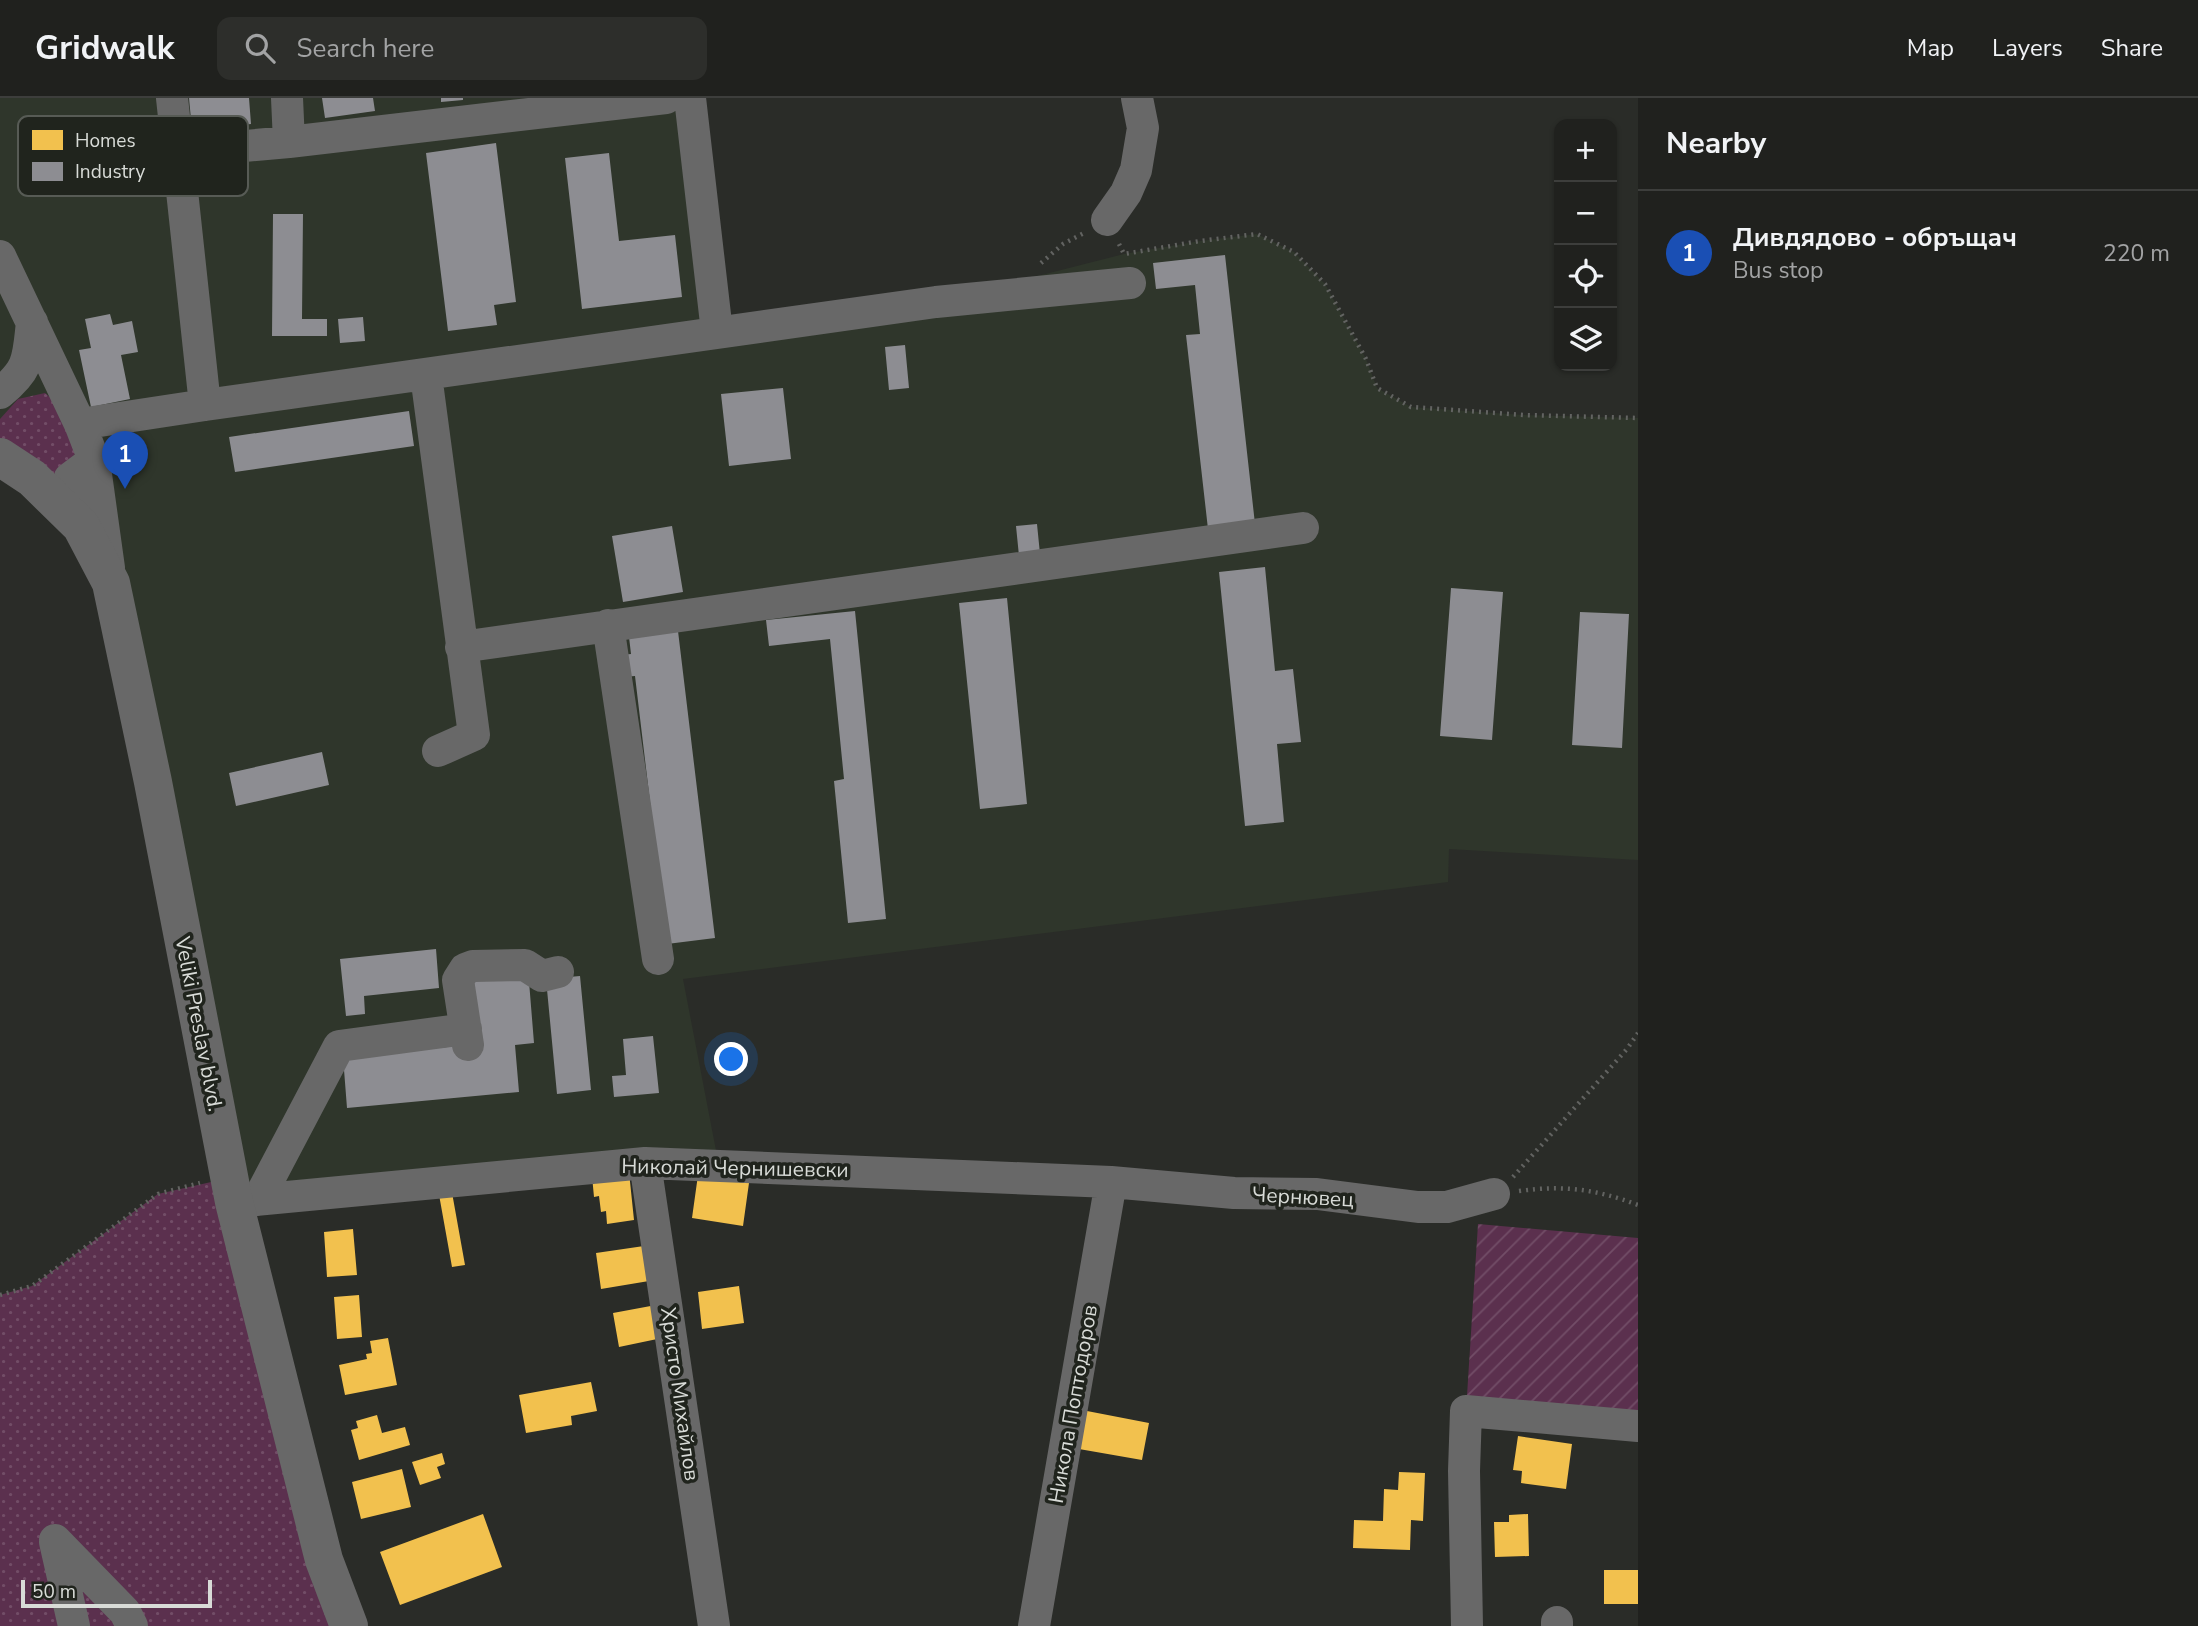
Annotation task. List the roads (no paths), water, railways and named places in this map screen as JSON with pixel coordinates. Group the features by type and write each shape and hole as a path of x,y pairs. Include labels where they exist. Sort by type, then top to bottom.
{"main road":[{"name":"Veliki Preslav blvd.","path":"0,457 32,478 81,526 111,583 240,1193 324,1560 349,1626"}],"street":[{"path":"172,98 174,116"},
{"path":"287,98 289,142"},
{"path":"248,146 666,98"},
{"path":"690,98 717,332"},
{"path":"1107,220 1126,193 1136,170 1143,128 1137,98"},
{"path":"182,196 205,405"},
{"path":"0,256 80,424 94,460 111,583"},
{"path":"80,424 936,302 1130,283"},
{"path":"0,393 16,380 28,361 32,320"},
{"path":"426,375 474,735 438,751"},
{"path":"81,526 70,478 94,460"},
{"path":"461,647 1303,528"},
{"path":"608,625 658,959"},
{"path":"240,1193 339,1046 467,1037 458,980 465,969 473,966 525,965 541,976 558,972"},
{"name":"Николай Чернишевски","path":"240,1193 645,1163 1111,1182"},
{"name":"Христо Михайлов","path":"645,1163 714,1626"},
{"name":"Чернювец","path":"1111,1182 1234,1193 1317,1194 1418,1207 1447,1207 1494,1194"},
{"name":"Никола Поптодоров","path":"1034,1626 1111,1182"},
{"path":"1467,1626 1464,1471 1466,1411 1638,1426"},
{"path":"74,1626 55,1540 125,1612 132,1626"}],"place":[{"name":"Дивдядово - обръщач","path":"125,489"}]}
